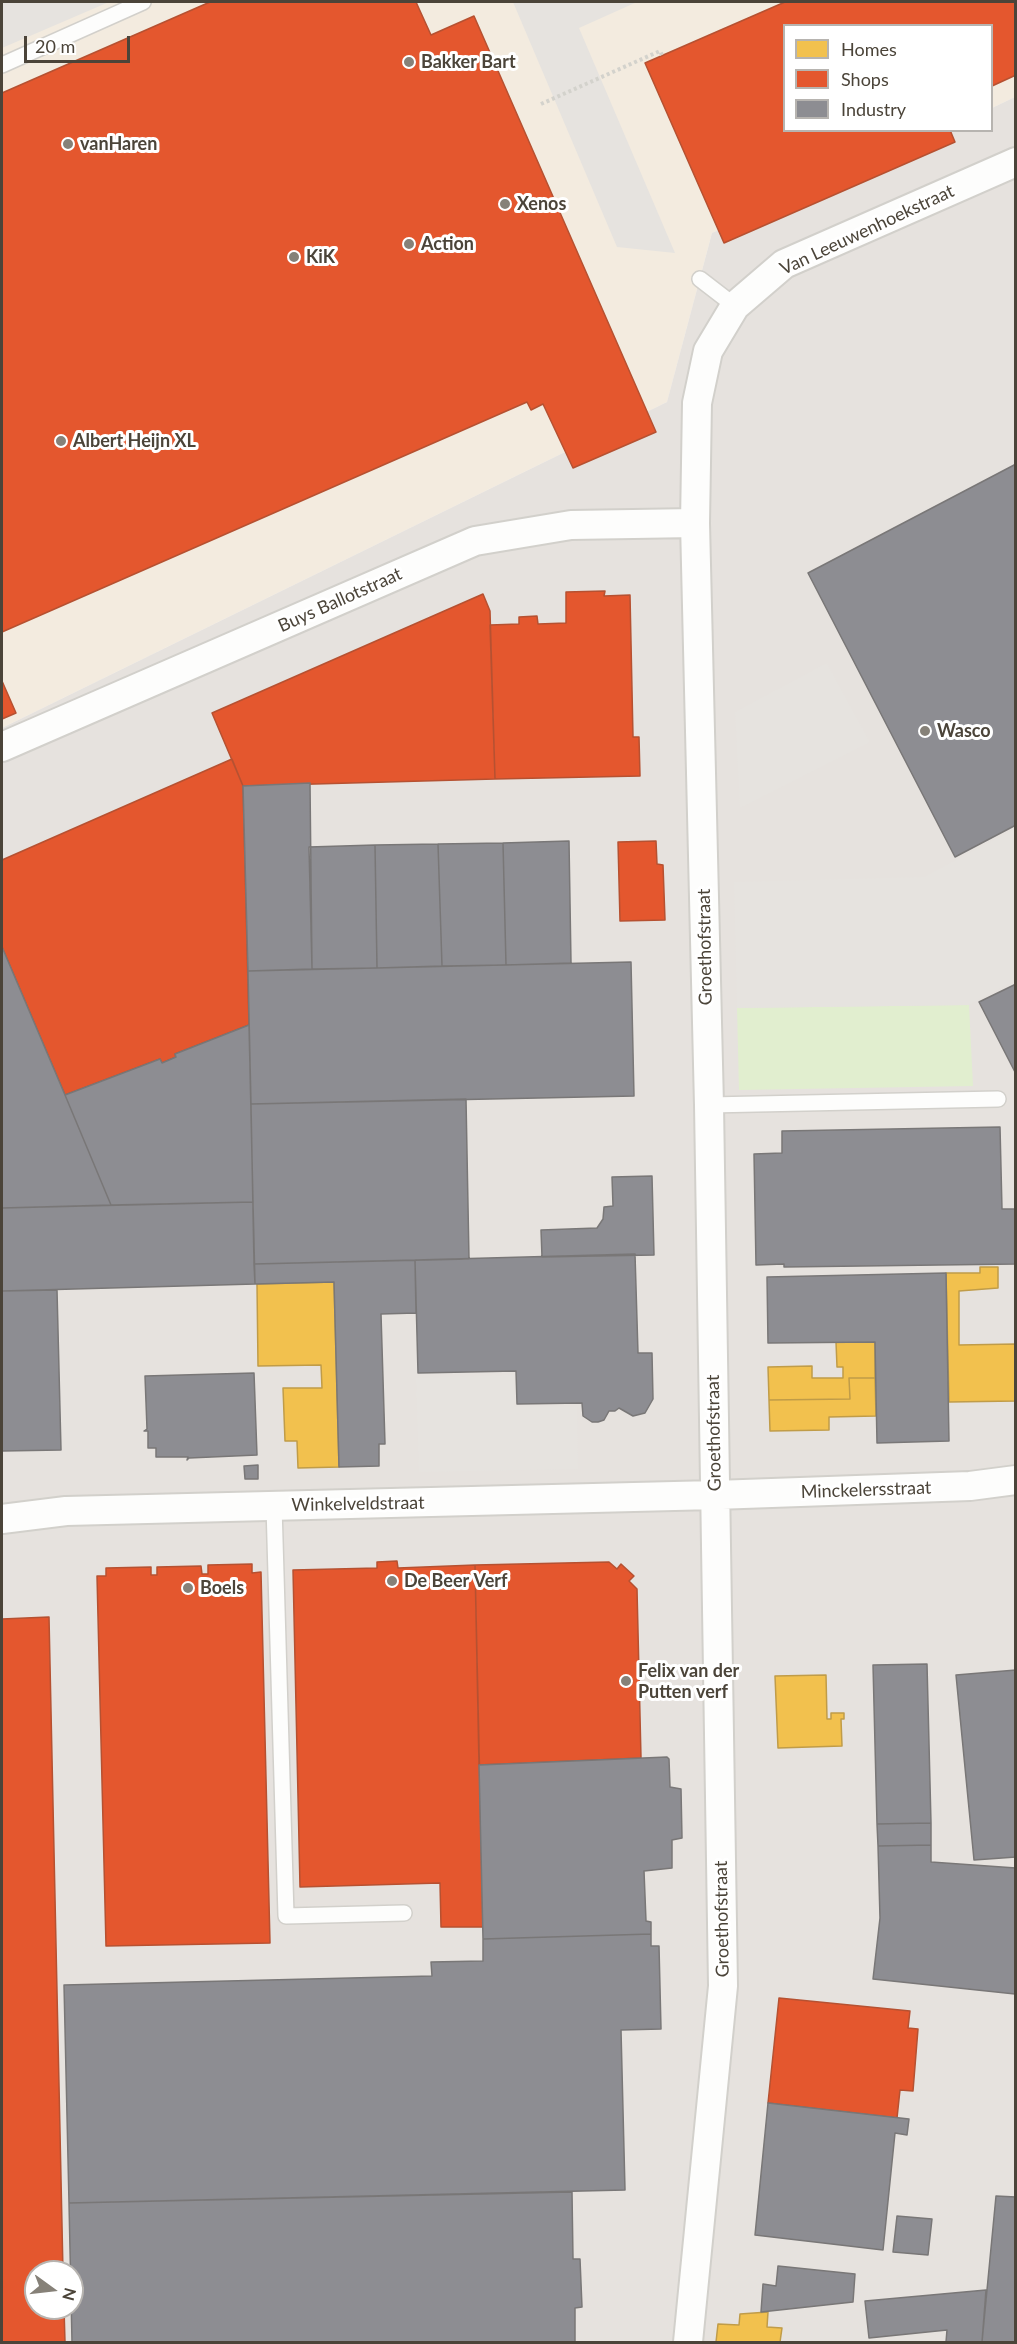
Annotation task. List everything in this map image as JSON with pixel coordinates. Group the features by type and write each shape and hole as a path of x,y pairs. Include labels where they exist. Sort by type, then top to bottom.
{"street":[{"name":"Van Leeuwenhoekstraat","path":"695,523 697,403 708,351 735,306 784,264 1016,162"},
{"name":"Buys Ballotstraat","path":"2,747 476,541 571,525 695,523"},
{"name":"Groethofstraat","path":"688,2343 723,1986 709,1105 695,523"},
{"name":"Minckelersstraat","path":"716,1495 970,1486 1016,1480"},
{"name":"Winkelveldstraat","path":"2,1519 66,1511 716,1495"}],"lane":[{"path":"2,65 113,8 143,2"},
{"path":"700,279 735,306"},
{"path":"709,1105 998,1099"},
{"path":"274,1506 286,1916 404,1913"}],"path":[{"path":"541,104 660,51 662,55"}],"shaded area":[{"path":"2,2 1015,2 1015,97 993,108 993,24 783,24 783,132 939,132 712,233 667,402 2,728"},
{"path":"2,2 109,2 2,48"},
{"path":"513,2 637,2 579,28 675,253 617,247"},
{"path":"1015,97 1015,2342 2,2342 2,728 667,402 712,233 939,132 993,132 993,108"},
{"path":"827,663 870,742 740,808 735,712"},
{"path":"1015,829 1015,980 969,1005 737,1008 734,882 924,877"},
{"path":"514,1375 514,1407 577,1407 578,1469 419,1472 416,1378"}],"green space":[{"path":"969,1005 973,1086 739,1090 737,1008"}],"building: Homes":[{"path":"980,1267 998,1267 998,1288 959,1291 959,1345 1016,1344 1016,1401 949,1402 946,1273 980,1273"},
{"path":"334,1282 339,1467 298,1468 297,1441 285,1441 283,1388 322,1388 321,1365 258,1366 257,1284"},
{"path":"836,1342 875,1342 875,1378 849,1378 850,1399 769,1400 768,1367 812,1366 812,1378 843,1378 843,1367 837,1367"},
{"path":"849,1378 875,1378 876,1416 829,1417 829,1430 770,1431 769,1400 850,1399"},
{"path":"826,1675 827,1719 831,1719 831,1713 844,1713 844,1719 841,1719 842,1746 778,1748 775,1676"},
{"path":"768,2312 767,2327 782,2328 780,2342 716,2342 718,2324 739,2325 740,2314"}],"building: Shops":[{"path":"210,2 416,2 431,35 474,16 656,432 573,468 543,404 531,410 527,402 2,632 2,93"},
{"path":"785,2 1016,2 1016,75 993,86 993,24 783,24 783,132 951,132 955,142 724,243 645,63"},
{"path":"605,591 604,596 630,595 633,737 639,737 640,776 495,779 490,625 519,624 519,617 537,616 538,624 566,623 566,592"},
{"path":"483,594 490,611 495,779 243,786 212,713"},
{"path":"2,681 16,713 2,719"},
{"path":"232,759 243,786 249,1025 175,1054 176,1057 162,1063 160,1059 65,1095 2,947 2,860"},
{"path":"656,841 657,864 663,865 665,920 620,921 618,842"},
{"path":"397,1561 398,1568 475,1565 483,1927 441,1927 440,1883 300,1887 293,1570 377,1568 377,1562"},
{"path":"609,1562 617,1569 621,1564 634,1576 629,1581 637,1589 641,1758 479,1765 475,1565"},
{"path":"252,1564 252,1573 261,1572 270,1943 106,1946 97,1576 106,1576 106,1568 151,1567 151,1575 157,1575 157,1567 201,1566 202,1574 208,1574 208,1565"},
{"path":"49,1617 63,2260 24,2260 24,2320 64,2320 65,2342 2,2342 2,1619"},
{"path":"779,1998 910,2011 908,2028 918,2029 913,2091 900,2090 897,2118 768,2103"}],"building: Industry":[{"path":"1016,464 1016,825 955,857 808,573"},
{"path":"310,783 312,969 248,971 243,786"},
{"path":"569,841 571,963 506,965 503,843"},
{"path":"503,843 506,965 442,966 438,844"},
{"path":"438,844 442,966 377,968 375,845"},
{"path":"375,845 377,968 312,969 309,847"},
{"path":"2,947 65,1095 111,1205 2,1208"},
{"path":"631,962 634,1096 251,1104 248,971"},
{"path":"1016,984 1016,1074 979,1002"},
{"path":"249,1025 253,1202 111,1205 65,1095 160,1059 162,1063 176,1057 175,1054"},
{"path":"466,1099 469,1259 254,1264 251,1104"},
{"path":"1000,1127 1002,1209 1016,1209 1016,1264 784,1267 784,1264 756,1265 754,1154 782,1153 782,1131"},
{"path":"652,1176 654,1255 542,1257 541,1230 597,1228 603,1219 604,1207 613,1206 612,1177"},
{"path":"253,1202 255,1284 2,1291 2,1208"},
{"path":"635,1254 638,1353 652,1353 653,1399 645,1413 633,1416 619,1408 609,1411 604,1420 592,1422 583,1416 582,1403 517,1404 516,1371 418,1373 415,1260"},
{"path":"415,1260 416,1313 381,1314 385,1444 379,1444 379,1466 339,1467 334,1282 255,1284 254,1264"},
{"path":"946,1273 949,1441 877,1443 875,1342 768,1343 767,1277"},
{"path":"57,1290 61,1450 2,1451 2,1291"},
{"path":"254,1373 257,1455 189,1458 187,1460 188,1457 156,1457 156,1448 148,1448 148,1431 144,1431 147,1429 145,1376"},
{"path":"258,1465 258,1479 245,1479 244,1466"},
{"path":"927,1664 931,1823 877,1824 873,1665"},
{"path":"1016,1670 1016,1857 974,1860 956,1675"},
{"path":"667,1757 670,1787 681,1789 682,1838 672,1840 672,1868 644,1871 646,1921 651,1922 651,1934 483,1939 479,1765"},
{"path":"931,1823 931,1845 878,1846 877,1824"},
{"path":"931,1845 931,1862 1016,1868 1015,1994 873,1979 880,1918 878,1846"},
{"path":"651,1934 651,1946 659,1946 661,2029 621,2030 625,2190 69,2203 64,1985 432,1976 431,1962 483,1961 483,1939"},
{"path":"768,2103 909,2119 907,2135 895,2133 883,2250 755,2235"},
{"path":"572,2192 573,2259 580,2259 582,2307 575,2308 575,2342 72,2342 72,2320 84,2320 84,2260 70,2260 69,2203"},
{"path":"996,2196 1016,2197 1016,2342 982,2342"},
{"path":"897,2216 932,2219 928,2255 893,2252"},
{"path":"778,2266 855,2274 853,2302 761,2312 763,2284 776,2286"},
{"path":"986,2290 982,2342 946,2342 947,2330 869,2338 865,2301"}],"place":[{"name":"Bakker Bart","path":"409,62"},
{"name":"vanHaren","path":"68,144"},
{"name":"Xenos","path":"505,204"},
{"name":"Action","path":"409,244"},
{"name":"KiK","path":"294,257"},
{"name":"Albert Heijn XL","path":"61,441"},
{"name":"Wasco","path":"925,731"},
{"name":"De Beer Verf","path":"392,1581"},
{"name":"Boels","path":"188,1588"},
{"name":"Felix van der Putten verf","path":"626,1681"}]}
